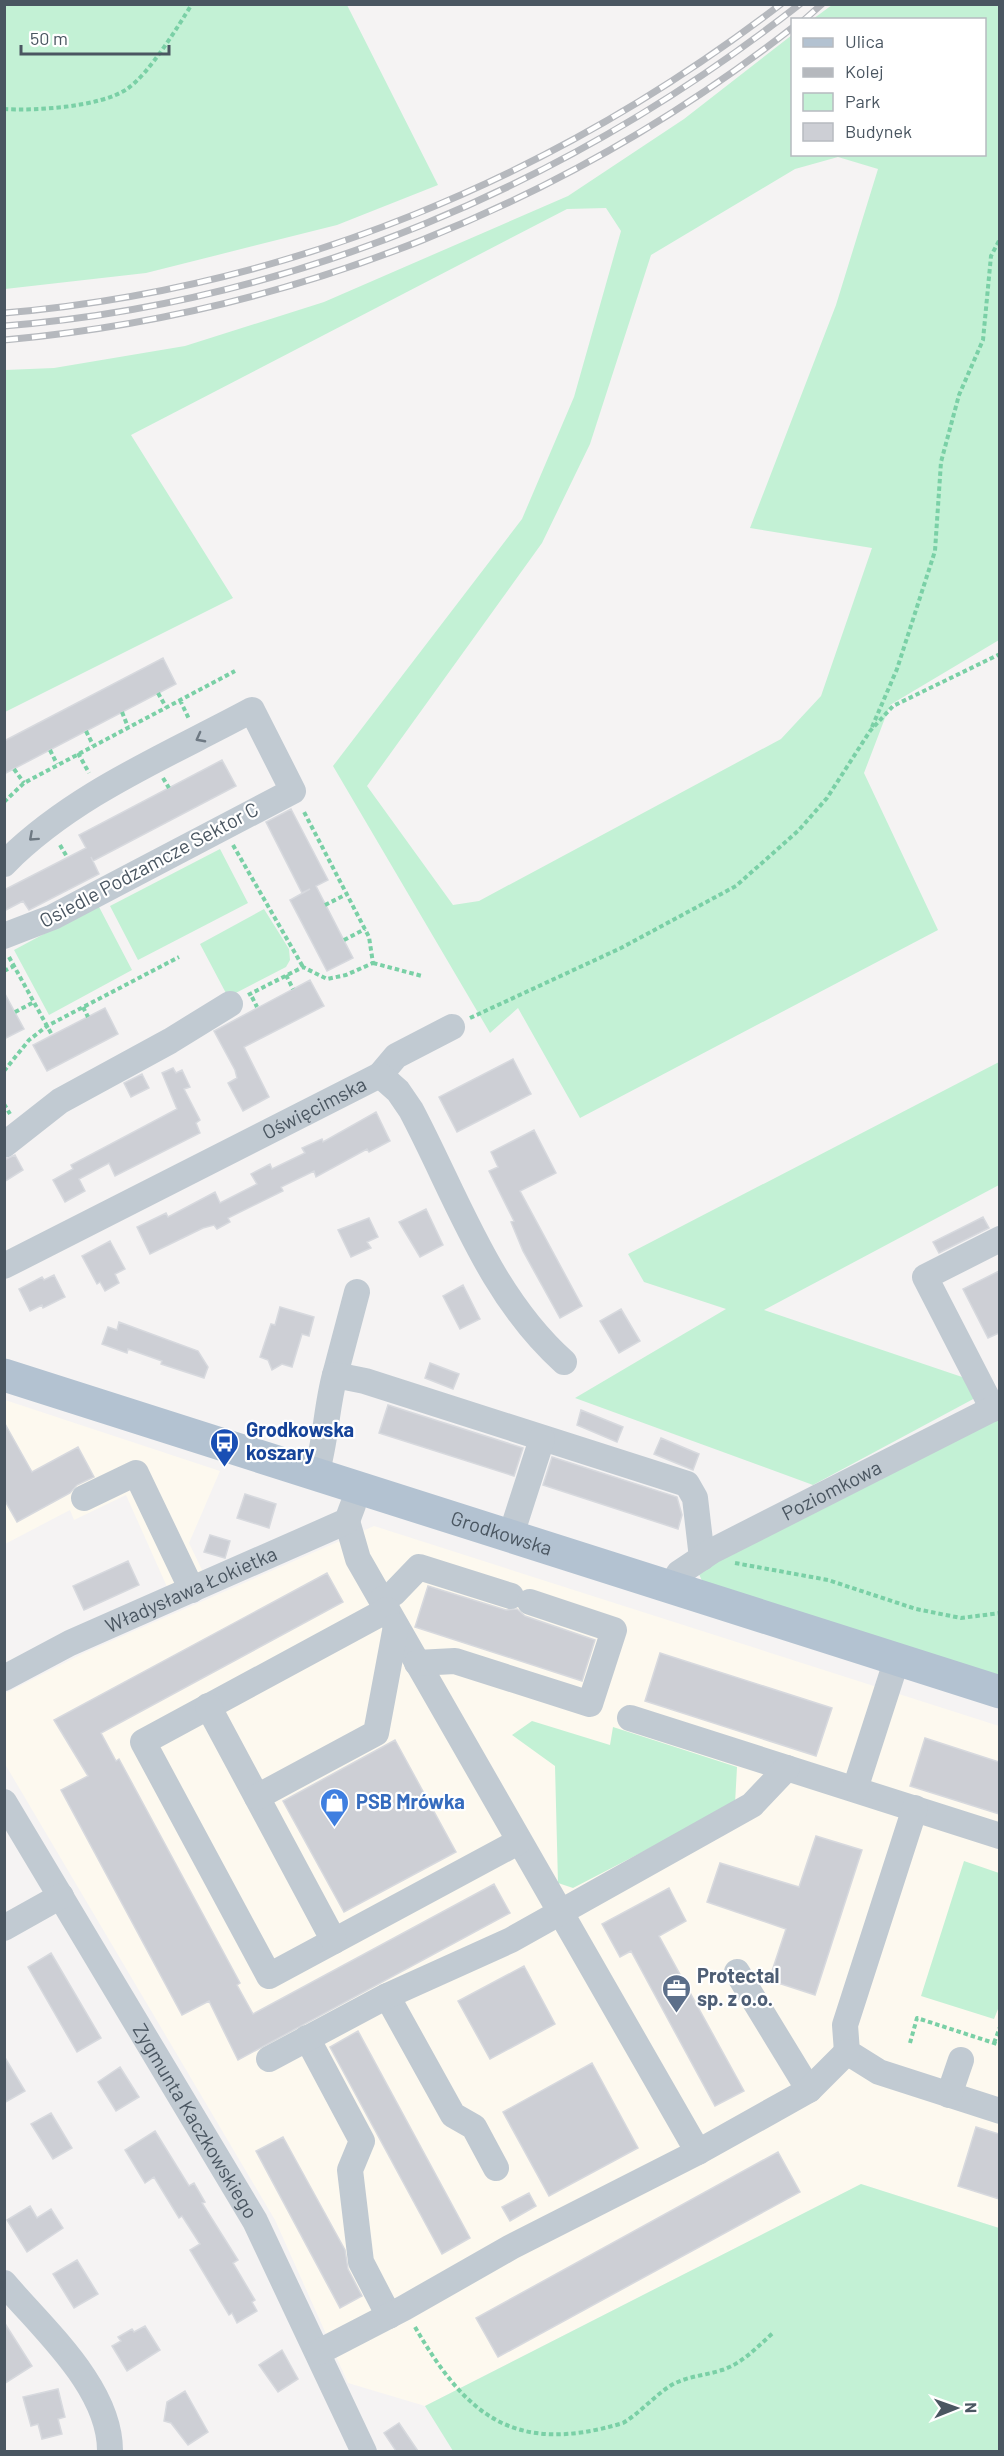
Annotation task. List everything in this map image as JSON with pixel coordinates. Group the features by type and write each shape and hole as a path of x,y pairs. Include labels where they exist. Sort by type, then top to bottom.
{"main road":[{"name":"Grodkowska","path":"4,1375 999,1692"}],"street":[{"path":"4,864 46,825 78,804 252,710 293,790"},
{"name":"Osiedle Podzamcze Sektor C","path":"4,936 53,917 293,790"},
{"path":"4,1145 60,1101 180,1036 230,1004"},
{"path":"380,1075 396,1056 452,1026"},
{"name":"Oświęcimska","path":"4,1266 380,1075 398,1091 411,1110 500,1287 539,1340 564,1362"},
{"path":"996,1407 925,1277 999,1239"},
{"path":"316,1474 322,1454 327,1403 357,1292"},
{"path":"335,1375 365,1381 687,1484 695,1498 707,1555"},
{"name":"Poziomkowa","path":"671,1586 679,1573 707,1555 996,1407"},
{"path":"511,1536 542,1439"},
{"path":"84,1498 136,1473 192,1590"},
{"path":"359,1488 346,1521 358,1559 518,1842 698,2152"},
{"name":"Władysława Łokietka","path":"4,1678 70,1643 346,1521"},
{"path":"257,1797 376,1733 388,1612 394,1593 419,1567 614,1629 590,1704 455,1661 417,1662"},
{"path":"388,1612 142,1742 269,1976 518,1842"},
{"path":"855,1789 897,1659"},
{"path":"208,1706 334,1941"},
{"path":"630,1718 999,1836"},
{"path":"269,2059 387,1996 511,1940 752,1805 787,1768"},
{"name":"Zygmunta Kaczkowskiego","path":"4,1802 255,2221 364,2451"},
{"path":"319,2352 397,2312 511,2247 698,2152 809,2090 847,2052 845,2025 915,1808"},
{"path":"4,1928 61,1896"},
{"path":"736,1972 809,2090"},
{"path":"387,1996 453,2115 474,2127 496,2168"},
{"path":"307,2038 362,2140 350,2170 361,2262 397,2312"},
{"path":"847,2052 879,2072 999,2111"},
{"path":"949,2095 961,2060"},
{"path":"4,2283 77,2369 95,2395 110,2435 110,2451"}],"path":[{"path":"4,109 93,102 127,89 166,46 192,4"},
{"path":"870,731 897,669 935,551 941,462 959,394 983,340 991,256 999,239"},
{"path":"452,1026 621,948 736,886 806,822 826,798 870,731 893,706 999,654"},
{"path":"4,802 24,783 57,764 235,671"},
{"path":"158,693 166,707"},
{"path":"122,712 129,726"},
{"path":"86,731 93,745"},
{"path":"50,750 57,764"},
{"path":"14,769 24,783"},
{"path":"293,790 369,937 373,963"},
{"path":"222,826 303,967 327,979 346,975 373,963 422,976"},
{"path":"325,905 347,894"},
{"path":"344,940 365,929"},
{"path":"4,948 52,1035"},
{"path":"4,1071 29,1040 47,1026 179,957"},
{"path":"4,971 14,966"},
{"path":"230,1004 303,967"},
{"path":"286,975 293,988"},
{"path":"15,1012 34,1002"},
{"path":"83,1007 88,1017"},
{"path":"707,1555 741,1566 828,1580 916,1610 961,1618 999,1613"},
{"path":"909,2043 917,2018 997,2044 999,2027"},
{"path":"397,2312 466,2406"},
{"path":"595,2438 625,2423 670,2386 689,2377 721,2370 742,2360 773,2333"}],"shaded area":[{"path":"5,1400 220,1471 189,1543 203,1572 168,1589 126,1495 74,1520 70,1510 5,1544"},
{"path":"374,1526 999,1726 999,2228 861,2184 425,2406 348,2383 275,2220 5,1764 4,1694 84,1653"}],"green space":[{"path":"4,5 347,5 438,185 337,225 146,273 5,289"},
{"path":"832,5 999,5 999,640 890,705 864,773 938,930 580,1118 518,1008 490,1033 333,766 522,519 574,397 621,231 606,208 567,209 131,435 233,598 5,712 5,370 54,368 185,346 324,302 568,196 684,119 791,36 791,156 986,156 986,18 814,18","holes":["838,157 878,169 836,305 750,528 872,548 821,696 781,739 479,901 453,905 367,786 542,543 590,444 651,255 795,169"]},
{"path":"220,849 248,903 138,960 110,906"},
{"path":"98,905 132,970 49,1015 14,950"},
{"path":"264,909 289,949 290,960 286,967 228,997 200,944"},
{"path":"999,1062 999,1185 764,1310 968,1379 977,1397 813,1485 575,1398 726,1309 644,1282 628,1254"},
{"path":"999,1412 999,1678 703,1583 698,1572"},
{"path":"532,1721 610,1745 613,1727 737,1767 735,1804 573,1888 558,1883 555,1766 512,1735"},
{"path":"964,1861 999,1873 1000,2004 994,2019 921,1996"},
{"path":"861,2184 999,2228 999,2451 453,2451 425,2406"}],"building":[{"path":"163,658 176,684 4,774 4,741"},
{"path":"222,760 236,786 93,861 91,857 99,874 29,910 23,901 4,911 4,890 86,848 79,835"},
{"path":"291,809 328,880 316,886 353,958 327,971 290,900 310,889 302,893 266,822"},
{"path":"310,980 324,1006 244,1047 269,1097 243,1111 228,1083 237,1078 235,1070 214,1031"},
{"path":"4,992 24,1029 4,1039"},
{"path":"105,1008 118,1034 47,1071 33,1045"},
{"path":"513,1059 531,1094 457,1132 439,1097"},
{"path":"173,1068 176,1073 182,1070 190,1087 184,1089 200,1120 196,1123 200,1133 115,1176 109,1163 79,1179 85,1191 65,1202 53,1180 73,1169 71,1165 177,1109 162,1073"},
{"path":"142,1074 149,1088 131,1097 124,1083"},
{"path":"376,1112 390,1141 369,1152 367,1149 316,1177 314,1171 281,1187 283,1191 228,1218 230,1222 217,1229 214,1225 203,1228 150,1254 137,1227 166,1213 168,1217 215,1192 220,1203 257,1184 251,1174 270,1164 272,1169 305,1153 302,1148 322,1139 323,1142"},
{"path":"534,1130 556,1173 520,1191 582,1306 560,1318 523,1251 511,1222 514,1221 489,1171 498,1167 491,1152"},
{"path":"15,1155 23,1170 4,1182 4,1160"},
{"path":"426,1209 443,1245 420,1257 399,1222"},
{"path":"983,1217 989,1228 939,1253 933,1242"},
{"path":"369,1218 378,1237 367,1242 371,1248 351,1257 338,1230"},
{"path":"110,1241 125,1269 115,1274 119,1283 105,1291 100,1282 97,1284 82,1256"},
{"path":"999,1271 999,1333 988,1338 963,1289"},
{"path":"54,1275 65,1297 43,1308 42,1305 30,1311 19,1289 42,1277 44,1280"},
{"path":"463,1285 480,1319 460,1329 443,1296"},
{"path":"280,1307 314,1317 309,1336 302,1334 292,1367 282,1364 272,1370 268,1360 260,1357 271,1324 275,1325"},
{"path":"621,1309 640,1341 619,1353 600,1321"},
{"path":"119,1322 198,1351 208,1367 204,1378 161,1364 162,1361 128,1349 127,1353 102,1344 108,1327 117,1330"},
{"path":"430,1363 459,1374 453,1389 425,1378"},
{"path":"388,1405 523,1448 514,1476 379,1433"},
{"path":"581,1410 623,1427 617,1442 577,1425"},
{"path":"4,1422 32,1472 78,1447 94,1477 17,1522 4,1499"},
{"path":"661,1438 699,1454 693,1470 654,1454"},
{"path":"552,1457 677,1497 682,1515 678,1529 543,1485"},
{"path":"245,1494 276,1504 269,1528 237,1518"},
{"path":"210,1535 230,1541 225,1558 204,1552"},
{"path":"128,1561 139,1585 84,1610 73,1586"},
{"path":"327,1573 343,1602 101,1733 116,1761 119,1759 240,1983 237,1985 253,2014 494,1884 510,1913 238,2060 209,2001 182,2015 61,1790 88,1776 54,1720"},
{"path":"428,1586 506,1610 517,1609 525,1616 595,1640 582,1681 415,1627"},
{"path":"660,1653 832,1708 816,1756 645,1701"},
{"path":"925,1738 999,1762 999,1814 910,1786"},
{"path":"395,1740 456,1852 344,1912 283,1801"},
{"path":"816,1836 862,1850 815,1995 769,1980 786,1929 707,1902 720,1863 799,1887"},
{"path":"669,1888 686,1921 659,1936 744,2091 715,2106 631,1951 620,1957 602,1924"},
{"path":"51,1953 101,2038 77,2052 28,1967"},
{"path":"524,1966 555,2024 490,2059 458,2001"},
{"path":"358,2031 470,2238 442,2254 330,2047"},
{"path":"4,2056 25,2091 4,2103"},
{"path":"592,2063 638,2148 549,2196 503,2112"},
{"path":"120,2067 139,2097 116,2111 98,2082"},
{"path":"51,2113 72,2148 53,2159 31,2124"},
{"path":"976,2127 999,2134 999,2199 958,2186"},
{"path":"155,2131 189,2186 194,2183 205,2202 202,2203 238,2260 233,2263 255,2300 252,2302 257,2311 237,2323 232,2313 229,2315 190,2250 200,2244 182,2216 179,2218 154,2177 145,2183 125,2150"},
{"path":"283,2137 345,2250 348,2269 362,2296 340,2308 256,2151"},
{"path":"778,2152 800,2192 498,2357 476,2318"},
{"path":"529,2193 536,2206 510,2221 502,2207"},
{"path":"30,2206 37,2218 51,2209 63,2228 27,2252 7,2220"},
{"path":"77,2260 98,2294 74,2308 53,2274"},
{"path":"4,2322 32,2366 4,2384"},
{"path":"145,2326 160,2350 127,2371 112,2346 121,2341 118,2337 132,2329 134,2332"},
{"path":"282,2350 298,2379 278,2392 259,2365"},
{"path":"58,2389 65,2417 58,2419 62,2434 42,2439 38,2424 31,2426 23,2397"},
{"path":"185,2391 208,2432 188,2445 171,2423 164,2421 167,2402"},
{"path":"399,2423 418,2451 396,2451 384,2433"}],"railway":[{"path":"4,313 110,300 214,279 315,250 415,214 511,171 605,122 695,66 781,4"},
{"path":"4,326 112,313 219,291 324,261 426,224 525,178 620,127 712,68 800,4"},
{"path":"806,18 822,4"},
{"path":"4,340 111,326 217,305 320,277 421,241 519,198 614,148 705,91 791,29"}],"place":[{"name":"Grodkowska koszary","path":"225,1468"},
{"name":"PSB Mrówka","path":"335,1828"},
{"name":"Protectal sp. z o.o.","path":"676,2014"}]}
